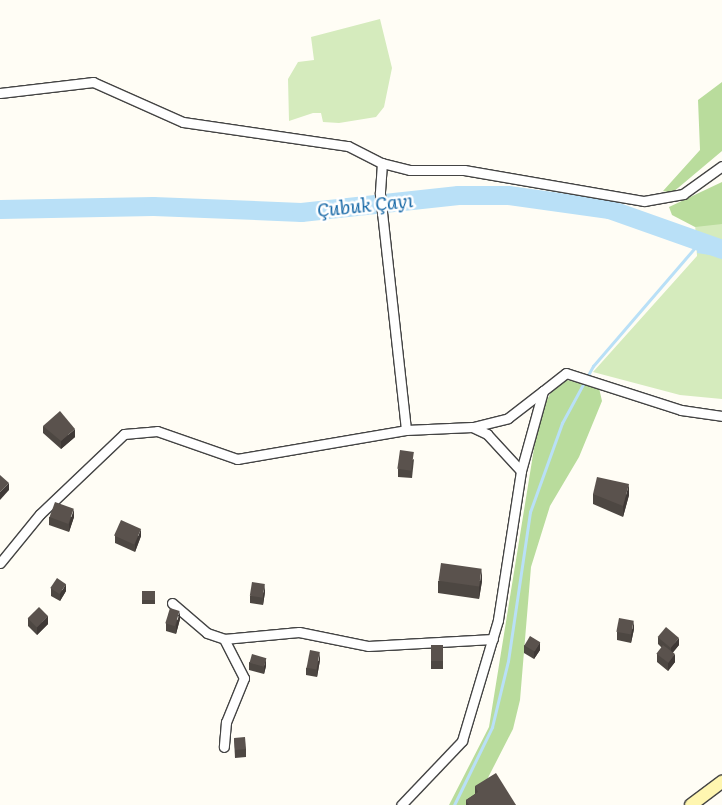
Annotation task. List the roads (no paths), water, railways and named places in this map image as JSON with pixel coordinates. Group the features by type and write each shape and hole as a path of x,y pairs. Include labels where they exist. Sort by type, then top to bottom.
{"main road":[{"path":"691,805 722,782"}],"street":[{"path":"0,93 93,82 183,122 348,146 382,163 422,172 464,170 656,201 683,194 722,166"},
{"path":"382,163 380,194 382,218 406,430"},
{"path":"0,563 40,514 124,434 157,431 237,459 406,430 472,427 508,418 566,373 681,410 722,416"},
{"path":"401,805 462,742 493,639 521,471 543,391"},
{"path":"472,427 493,438 521,471"},
{"path":"172,603 207,633 224,639 299,632 368,646 493,639"},
{"path":"224,639 244,678 228,714 224,747"}],"water":[{"path":"699,238 722,243 722,257 697,253"}],"waterway":[{"name":"Çubuk Çayı","path":"0,209 153,206 301,212 458,195 508,195 609,209 722,249"},
{"path":"454,805 492,727 508,661 530,512 562,423 593,366 698,244"}]}
